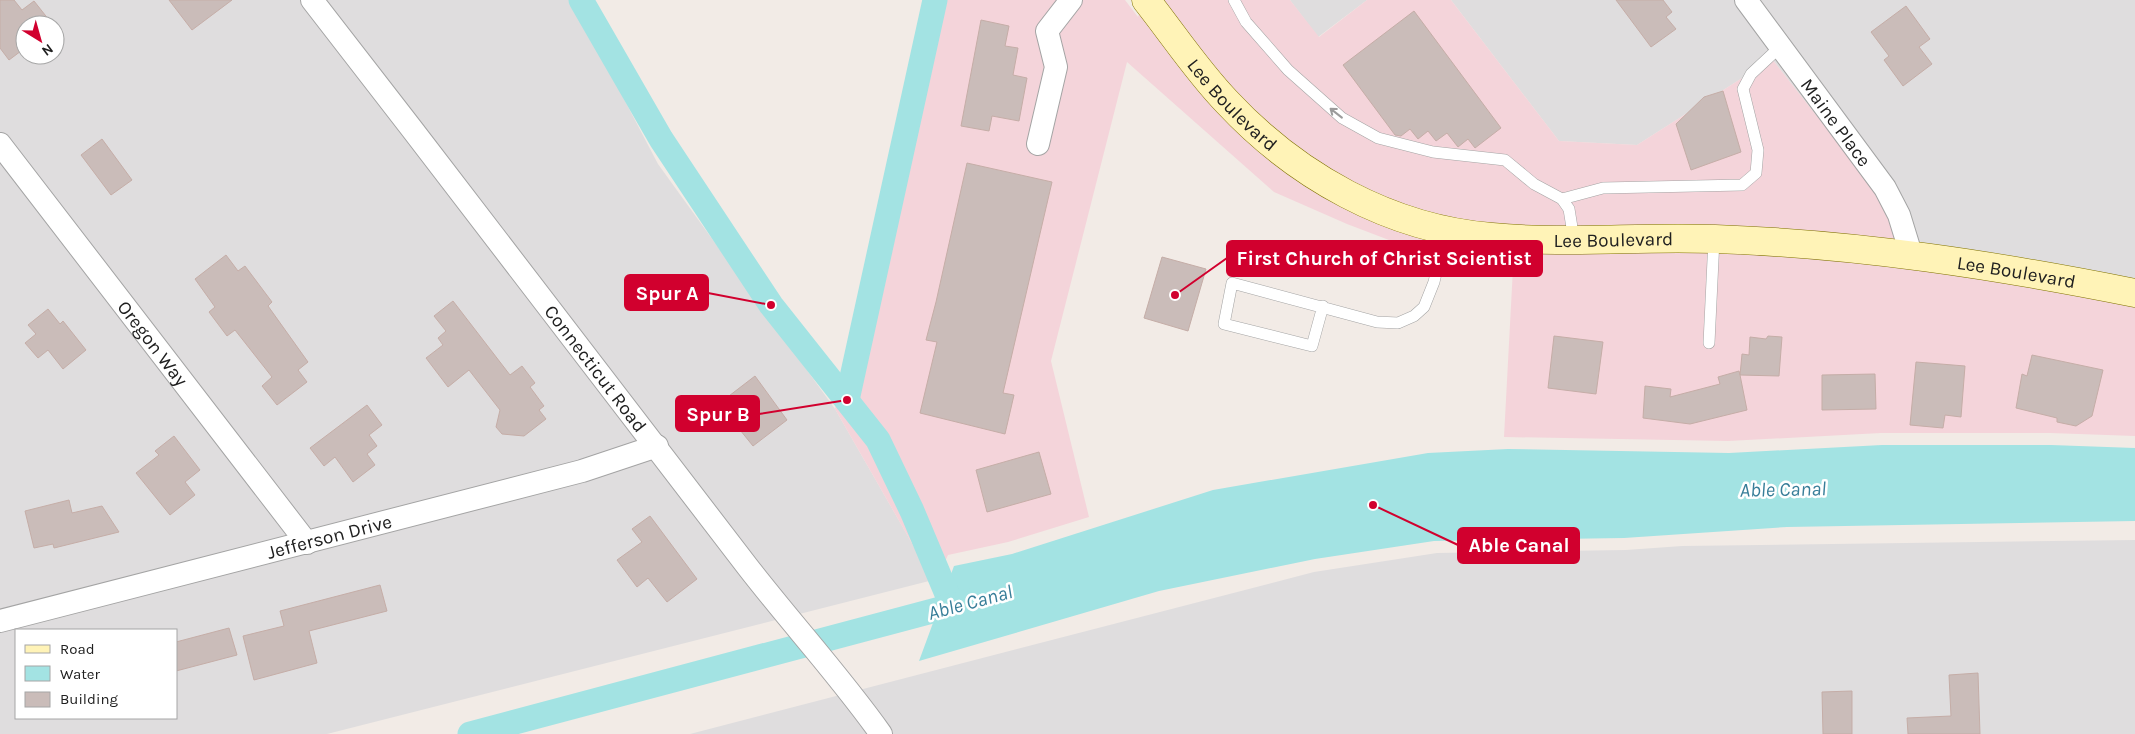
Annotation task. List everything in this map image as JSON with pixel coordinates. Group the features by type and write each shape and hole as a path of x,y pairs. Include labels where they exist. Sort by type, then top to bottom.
{"main road":[{"name":"Lee Boulevard","path":"1147,0 1226,102 1284,155 1333,188 1396,216 1446,230 1491,237 1574,240 1714,239 1811,244 1911,254 2020,270 2135,293"}],"street":[{"name":"Connecticut Road","path":"312,0 750,569 861,706 881,734"},
{"path":"1038,144 1056,67 1046,31 1071,0"},
{"name":"Maine Place","path":"1746,0 1885,188 1899,214 1911,254"},
{"name":"Oregon Way","path":"0,144 307,543"},
{"name":"Jefferson Drive","path":"0,621 582,471 657,446"}],"lane":[{"path":"1234,0 1246,22 1288,70 1342,118 1378,138 1433,152 1505,160 1534,184 1562,199 1568,209 1574,240"},
{"path":"1562,199 1603,188 1742,185 1756,172 1758,150 1743,88 1751,74 1781,46"},
{"path":"1323,306 1312,346 1224,324 1232,283 1323,306 1377,322 1398,323 1414,316 1424,307 1434,282 1446,230"},
{"path":"1709,344 1714,239"}],"shaded area":[{"path":"0,0 572,0 658,164 835,409 933,580 327,734 0,734"},
{"path":"933,0 1125,0 1138,17 1140,12 1248,141 1276,165 1329,200 1392,228 1458,246 1532,253 1712,252 1811,257 1911,267 2019,283 2135,306 2135,436 2050,433 1881,433 1728,441 1504,437 1513,268 1444,261 1347,224 1274,192 1127,62 1051,361 1089,517 1008,542 948,555 937,579 933,580 835,409 885,188"},
{"path":"1162,0 1290,0 1319,37 1367,0 1451,0 1559,141 1637,145 1772,59 1915,241 1811,231 1710,225 1530,226 1491,224 1459,220 1400,203 1338,175 1291,144 1235,93"},
{"path":"1290,0 1367,0 1318,37"},
{"path":"1451,0 2135,0 2135,280 2021,257 1915,241 1772,59 1637,145 1559,141"},
{"path":"2135,540 2135,734 690,734 1314,572 1437,553 1626,550 1682,546"}],"water":[{"path":"1882,445 2051,445 2135,448 2135,521 1787,527 1624,538 1434,541 1315,559 1159,591 919,661 954,566 1012,554 1213,490 1428,453 1508,449 1729,453"}],"building":[{"path":"0,0 14,0 22,10 34,1 45,15 15,15 15,56 9,60 0,48"},
{"path":"169,0 232,0 192,30"},
{"path":"1616,0 1663,0 1672,12 1666,17 1676,29 1651,47"},
{"path":"1906,6 1930,39 1919,47 1932,64 1903,86 1884,60 1889,56 1871,32"},
{"path":"1414,11 1501,128 1475,148 1468,139 1458,147 1447,133 1436,141 1428,131 1418,139 1410,129 1401,136 1395,135 1343,65"},
{"path":"981,20 1009,26 1005,46 1018,48 1013,75 1027,78 1019,121 992,116 989,131 961,126"},
{"path":"1723,91 1741,152 1691,170 1676,124 1704,97"},
{"path":"102,139 132,180 111,195 81,155"},
{"path":"967,163 1052,182 1003,393 1014,395 1005,434 920,413 937,342 926,340"},
{"path":"226,255 238,271 245,266 272,302 268,306 308,362 298,370 307,382 277,405 262,386 272,377 235,330 227,336 209,312 215,307 195,279"},
{"path":"1162,257 1206,269 1188,331 1144,318"},
{"path":"453,301 510,375 522,366 535,383 530,387 544,406 539,410 546,419 524,436 502,434 496,427 500,410 469,370 448,387 426,358 443,345 438,338 446,331 434,316"},
{"path":"48,309 60,324 63,321 86,350 63,369 48,350 38,358 25,343 36,334 28,325"},
{"path":"1554,336 1603,342 1596,394 1548,388"},
{"path":"1768,336 1782,337 1779,376 1740,375 1742,354 1749,355 1750,337 1766,339"},
{"path":"2032,355 2103,370 2092,416 2076,426 2057,422 2057,418 2016,408 2022,374 2027,376"},
{"path":"1916,362 1965,366 1961,417 1945,415 1943,428 1910,425"},
{"path":"1739,371 1747,410 1690,424 1643,418 1645,386 1671,389 1670,397 1720,384 1718,377"},
{"path":"1875,374 1876,409 1822,410 1822,375"},
{"path":"755,376 787,420 753,446 736,425 733,427 729,422 725,425 712,409"},
{"path":"367,405 382,425 369,435 377,446 367,454 375,465 353,482 335,457 324,466 310,448"},
{"path":"174,436 200,470 185,482 195,495 170,515 136,473 159,455 155,451"},
{"path":"1039,452 1051,494 987,512 976,470"},
{"path":"69,500 72,513 102,506 119,532 54,548 53,544 34,548 25,511"},
{"path":"650,516 697,579 667,602 648,578 637,587 617,560 642,542 632,529"},
{"path":"380,585 387,611 309,631 317,663 254,680 243,636 284,626 280,611"},
{"path":"229,628 237,655 178,670 178,641"},
{"path":"1978,673 1980,734 1908,734 1907,718 1951,716 1949,675"},
{"path":"1852,691 1852,734 1823,734 1822,692"}],"waterway":[{"path":"581,0 661,139 771,305 878,440 912,511 952,606"},
{"path":"847,400 935,0"},
{"name":"Able Canal","path":"470,734 970,601"}],"place":[{"name":"First Church of Christ Scientist","path":"1175,295"},
{"name":"Spur A","path":"771,305"},
{"name":"Spur B","path":"847,400"},
{"name":"Able Canal","path":"1373,505"}]}
